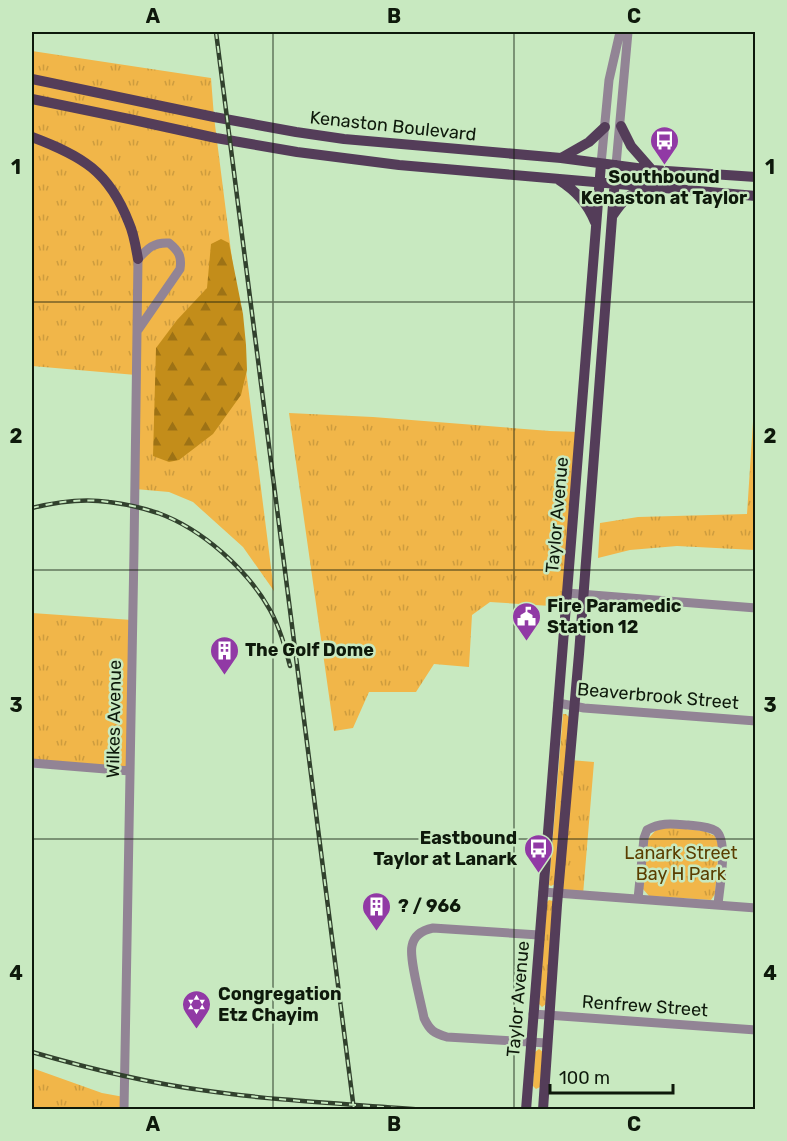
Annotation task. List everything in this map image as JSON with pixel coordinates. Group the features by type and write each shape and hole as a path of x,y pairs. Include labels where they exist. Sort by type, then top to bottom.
{"main road":[{"name":"Kenaston Boulevard","path":"32,79 214,117 344,139 561,158 652,170 756,177"},
{"name":"Kenaston Boulevard","path":"32,99 216,138 297,152 399,165 756,196"},
{"path":"621,126 631,146 652,170"},
{"path":"561,158 589,142 605,128"},
{"path":"32,137 84,160 101,174 114,191 130,225 138,260"},
{"name":"Taylor Avenue","path":"526,1110 601,164"},
{"name":"Taylor Avenue","path":"543,1110 616,165"},
{"path":"557,179 582,199 596,225"},
{"path":"613,216 630,195 650,187"}],"street":[{"name":"Taylor Avenue","path":"601,164 609,80 620,32"},
{"name":"Taylor Avenue","path":"616,165 628,32"},
{"path":"138,260 151,246 169,243 178,250 181,262 176,276 138,330"},
{"name":"Wilkes Avenue","path":"124,1110 138,260"},
{"path":"567,593 756,608"},
{"name":"Beaverbrook Street","path":"558,703 574,707 756,721"},
{"path":"32,764 130,771"},
{"path":"638,899 644,838 647,830 666,823 705,826 716,831 721,837 723,848 718,905"},
{"path":"543,892 756,908"},
{"path":"539,935 425,929 417,935 412,944 412,956 424,1018 428,1027 435,1033 447,1037 547,1043"},
{"name":"Renfrew Street","path":"533,1014 756,1030"}],"green space":[{"path":"32,51 211,78 274,591 243,547 193,502 169,492 135,489 136,375 32,366"},
{"path":"221,239 229,243 243,314 247,370 241,395 213,434 179,460 169,462 153,456 156,348 177,320 207,288 211,244"},
{"path":"755,391 755,550 677,546 630,550 598,558 600,523 638,517 747,514"},
{"path":"289,413 580,432 566,607 490,602 472,615 469,667 434,664 416,692 369,692 353,728 334,731"},
{"path":"32,613 132,620 130,771 32,763"},
{"path":"563,714 569,717 555,884 551,886 549,885"},
{"path":"570,760 594,762 583,895 559,893"},
{"name":"Lanark Street Bay H Park","path":"669,827 704,831 715,836 719,846 715,894 711,900 649,896 643,889 647,840 656,830"},
{"path":"549,900 553,901 546,1004 542,1007 539,1004"},
{"path":"539,1049 543,1052 540,1087 536,1089 533,1086 535,1052"},
{"path":"32,1068 102,1093 124,1097 124,1109 32,1110"}],"railway":[{"path":"216,32 354,1110"},
{"path":"32,508 70,501 109,502 158,513 191,529 222,552 260,595 277,624 290,666"},
{"path":"32,1052 115,1074 201,1090 285,1100 424,1110"}],"place":[{"name":"Southbound Kenaston at Taylor","path":"664,166"},
{"name":"Fire Paramedic Station 12","path":"526,642"},
{"name":"The Golf Dome","path":"224,676"},
{"name":"Eastbound Taylor at Lanark","path":"538,874"},
{"name":"? / 966","path":"377,932"},
{"name":"Congregation Etz Chayim","path":"197,1030"}]}
